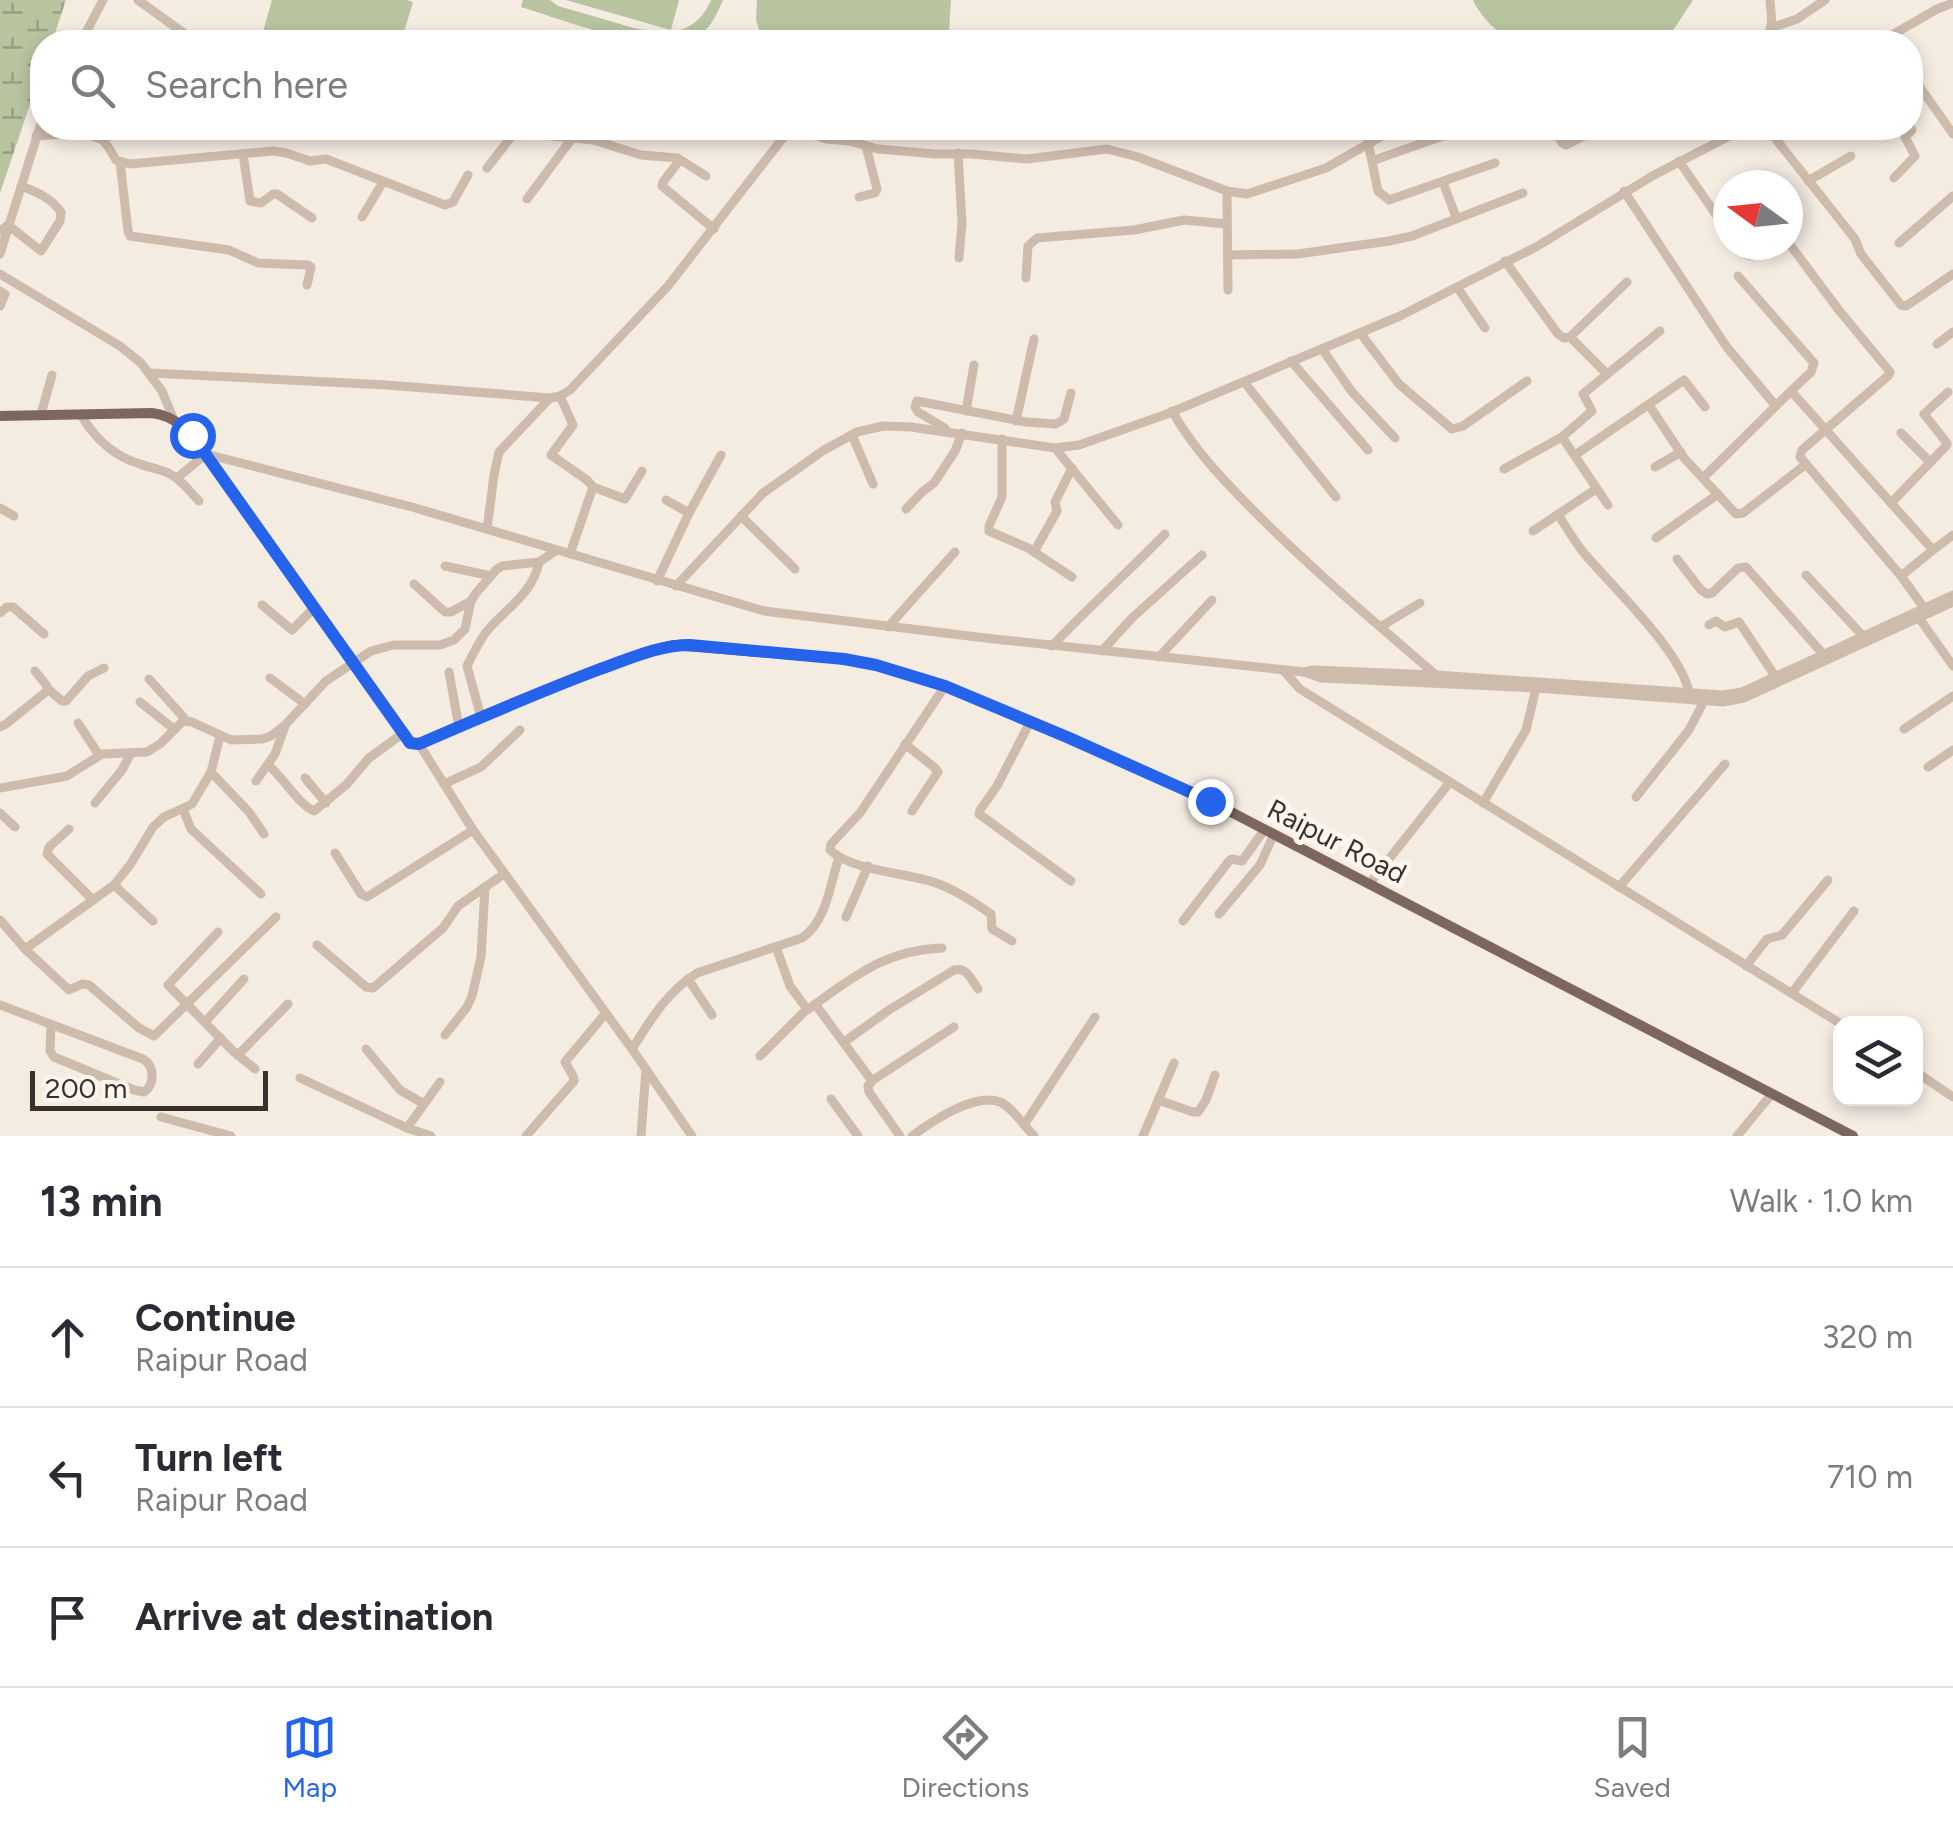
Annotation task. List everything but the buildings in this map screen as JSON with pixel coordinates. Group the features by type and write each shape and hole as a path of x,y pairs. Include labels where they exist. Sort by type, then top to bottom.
{"main road":[{"path":"0,416 152,413 173,418 206,454 402,734 410,743 419,744"},
{"name":"Raipur Road","path":"419,744 588,674 673,645 860,662 945,686 1210,801 1854,1136"}],"street":[{"path":"87,30 103,0"},
{"path":"138,0 179,30"},
{"path":"1770,0 1772,28 1798,18 1825,0"},
{"path":"1903,30 1953,3"},
{"path":"1923,91 1953,134"},
{"path":"0,254 4,228 22,186 35,140"},
{"path":"101,140 120,162 277,151 310,162 329,159 445,205 453,202 468,176"},
{"path":"487,168 509,140"},
{"path":"526,199 572,140"},
{"path":"593,140 641,155 676,157 706,176"},
{"path":"487,529 499,452 555,397 570,390 668,286 783,140"},
{"path":"838,140 922,154 1035,159 1107,149 1239,194 1326,168 1372,140"},
{"path":"1372,161 1431,140"},
{"path":"676,586 778,480 852,435 883,426 957,432 1056,448 1079,445 1361,334 1569,228 1624,192 1720,140"},
{"path":"1776,140 1901,305 1906,306 1953,274"},
{"path":"1894,178 1914,158 1907,140"},
{"path":"1368,142 1378,191 1389,200 1495,163"},
{"path":"860,197 877,189 866,146"},
{"path":"958,153 960,258"},
{"path":"243,154 250,201 261,202 277,194 312,218"},
{"path":"1808,181 1851,156"},
{"path":"680,159 662,186 714,229"},
{"path":"1679,160 1713,211"},
{"path":"120,162 130,236 228,250 258,262 308,264 311,268 307,285"},
{"path":"362,217 383,182"},
{"path":"1443,182 1456,217"},
{"path":"4,228 40,251 60,221 61,212 56,205 22,186"},
{"path":"1227,191 1228,290"},
{"path":"1228,255 1298,254 1389,242 1523,192"},
{"path":"1624,192 1726,346 1775,404"},
{"path":"1898,243 1953,196"},
{"path":"1026,278 1028,246 1037,238 1134,230 1184,220 1227,224"},
{"path":"1801,260 1890,372 1800,457 1901,576 1953,666"},
{"path":"1505,261 1564,338 1570,337 1627,282"},
{"path":"0,274 120,346 151,373 173,418"},
{"path":"1703,478 1812,372 1814,363 1738,276"},
{"path":"1458,287 1485,328"},
{"path":"0,291 4,294 0,306"},
{"path":"1504,469 1562,437 1592,412 1583,394 1660,331"},
{"path":"1938,344 1953,332"},
{"path":"1361,334 1399,384 1452,429 1463,426 1527,381"},
{"path":"1570,337 1608,374"},
{"path":"1016,421 1034,339"},
{"path":"1322,349 1352,392 1394,438"},
{"path":"1291,361 1368,450"},
{"path":"966,412 974,365"},
{"path":"151,373 555,397"},
{"path":"42,414 52,376"},
{"path":"1576,455 1684,380 1705,407"},
{"path":"1244,382 1336,497"},
{"path":"1791,391 1932,550"},
{"path":"957,432 918,412 916,403 922,400 1040,424 1062,421 1071,392"},
{"path":"1891,503 1947,444 1924,412 1948,392"},
{"path":"555,397 573,425 551,455 593,487 625,499 642,471"},
{"path":"1649,406 1681,452 1733,512 1741,514 1805,464"},
{"path":"1172,411 1190,441 1230,487 1300,555 1436,675"},
{"path":"81,415 95,438 106,447 177,478 198,501"},
{"path":"906,509 934,483 957,432"},
{"path":"1901,433 1930,462"},
{"path":"852,435 873,484"},
{"path":"1562,437 1608,506"},
{"path":"1002,439 1003,492 989,529 1034,552 1072,578"},
{"path":"1056,448 1118,525"},
{"path":"1655,467 1681,452"},
{"path":"177,478 206,454 487,529 764,612 1304,672 1321,678 1690,696 1733,694 1924,613"},
{"path":"656,581 721,455"},
{"path":"1034,552 1057,510 1055,502 1072,468"},
{"path":"570,554 593,487"},
{"path":"1533,530 1596,489"},
{"path":"1656,538 1718,494"},
{"path":"666,500 689,513"},
{"path":"0,508 14,516"},
{"path":"1558,514 1583,552 1652,630 1682,672 1690,696"},
{"path":"740,516 795,569"},
{"path":"1052,646 1165,534"},
{"path":"1901,576 1953,535"},
{"path":"149,679 186,720 235,741 262,739 285,725 326,682 371,651 440,645 454,640 466,625 471,602 502,566 540,562 557,550"},
{"path":"888,627 955,552"},
{"path":"1102,651 1202,554"},
{"path":"1677,559 1708,594 1738,568 1746,568 1824,654"},
{"path":"481,717 467,666 485,634 525,592 540,562"},
{"path":"445,566 491,576"},
{"path":"1806,575 1864,637"},
{"path":"414,584 445,612 471,602"},
{"path":"1304,672 1436,675 1723,702 1744,698 1953,599"},
{"path":"1158,657 1212,600"},
{"path":"1380,627 1420,603"},
{"path":"262,606 292,630 314,608"},
{"path":"0,613 13,607 44,634"},
{"path":"1709,625 1716,621 1725,627 1738,622 1775,676"},
{"path":"35,671 48,689 66,701 88,676 104,668"},
{"path":"1283,670 1300,690 1833,1019"},
{"path":"449,672 459,727"},
{"path":"270,678 305,704"},
{"path":"945,686 860,813 831,844 831,852 959,893 992,914 993,930 1012,942"},
{"path":"1483,803 1526,730 1536,688"},
{"path":"0,726 48,689"},
{"path":"1904,729 1953,696"},
{"path":"1636,798 1696,722 1704,701"},
{"path":"140,702 174,728"},
{"path":"0,788 67,776 99,755 152,750 186,720"},
{"path":"1030,722 979,814 1071,881"},
{"path":"78,723 99,755"},
{"path":"256,781 275,754 285,725"},
{"path":"444,784 481,767 520,730"},
{"path":"268,765 314,812 370,758 402,734"},
{"path":"25,949 114,885 154,826 194,801 211,772 220,736"},
{"path":"419,744 473,830 692,1136"},
{"path":"905,744 938,772 912,811"},
{"path":"1928,767 1953,750"},
{"path":"95,802 131,753"},
{"path":"1619,887 1724,764"},
{"path":"211,772 250,812 264,834"},
{"path":"306,778 326,803"},
{"path":"1370,883 1450,782"},
{"path":"184,809 190,828 261,894"},
{"path":"0,813 15,827"},
{"path":"69,829 49,847 47,854 93,900"},
{"path":"336,853 366,897 473,830"},
{"path":"1219,914 1260,865 1270,831"},
{"path":"1183,921 1229,861 1242,862 1270,831"},
{"path":"632,1049 664,1000 688,978 724,962 802,938 816,926 839,857"},
{"path":"846,917 868,866"},
{"path":"316,944 366,987 373,988 443,928 458,906 504,874"},
{"path":"1746,966 1768,939 1782,935 1828,880"},
{"path":"114,885 153,921"},
{"path":"444,1034 472,996 482,953 484,887"},
{"path":"1792,993 1854,911"},
{"path":"0,920 69,990 88,985 151,1036 276,917"},
{"path":"218,932 168,983 255,1069"},
{"path":"776,947 790,986 844,1042 872,1081"},
{"path":"760,1056 811,1007 857,973 894,955 942,948"},
{"path":"844,1042 954,970 964,970 978,988"},
{"path":"688,978 712,1015"},
{"path":"204,1022 244,980"},
{"path":"238,1055 288,1004"},
{"path":"0,1005 51,1024 148,1062 152,1072 150,1087 144,1092 134,1090 54,1057 50,1051 51,1024"},
{"path":"526,1136 574,1081 564,1062 605,1014"},
{"path":"1024,1125 1095,1017"},
{"path":"900,1136 868,1086 954,1027"},
{"path":"198,1064 221,1038"},
{"path":"366,1049 400,1090 424,1104"},
{"path":"1142,1136 1174,1062"},
{"path":"642,1136 646,1069"},
{"path":"1158,1100 1198,1112 1214,1075"},
{"path":"1923,1077 1953,1097"},
{"path":"300,1078 430,1136"},
{"path":"407,1128 440,1082"},
{"path":"1737,1136 1771,1095"},
{"path":"831,1100 858,1136"},
{"path":"912,1136 944,1114 984,1101 1002,1103 1034,1136"},
{"path":"161,1117 231,1136"}],"green space":[{"path":"0,0 66,0 56,30 30,30 30,104 0,193"},
{"path":"272,0 413,2 405,30 263,30"},
{"path":"523,0 550,0 558,6 646,30 596,30 521,7"},
{"path":"566,0 679,0 671,30"},
{"path":"711,0 723,0 704,30 681,30 703,14"},
{"path":"757,0 951,0 949,30 759,30"},
{"path":"1473,0 1693,0 1673,30 1497,30"}],"route":[{"path":"192,435 410,743 419,744 653,650 690,645 876,665 945,686 1210,801"}]}
